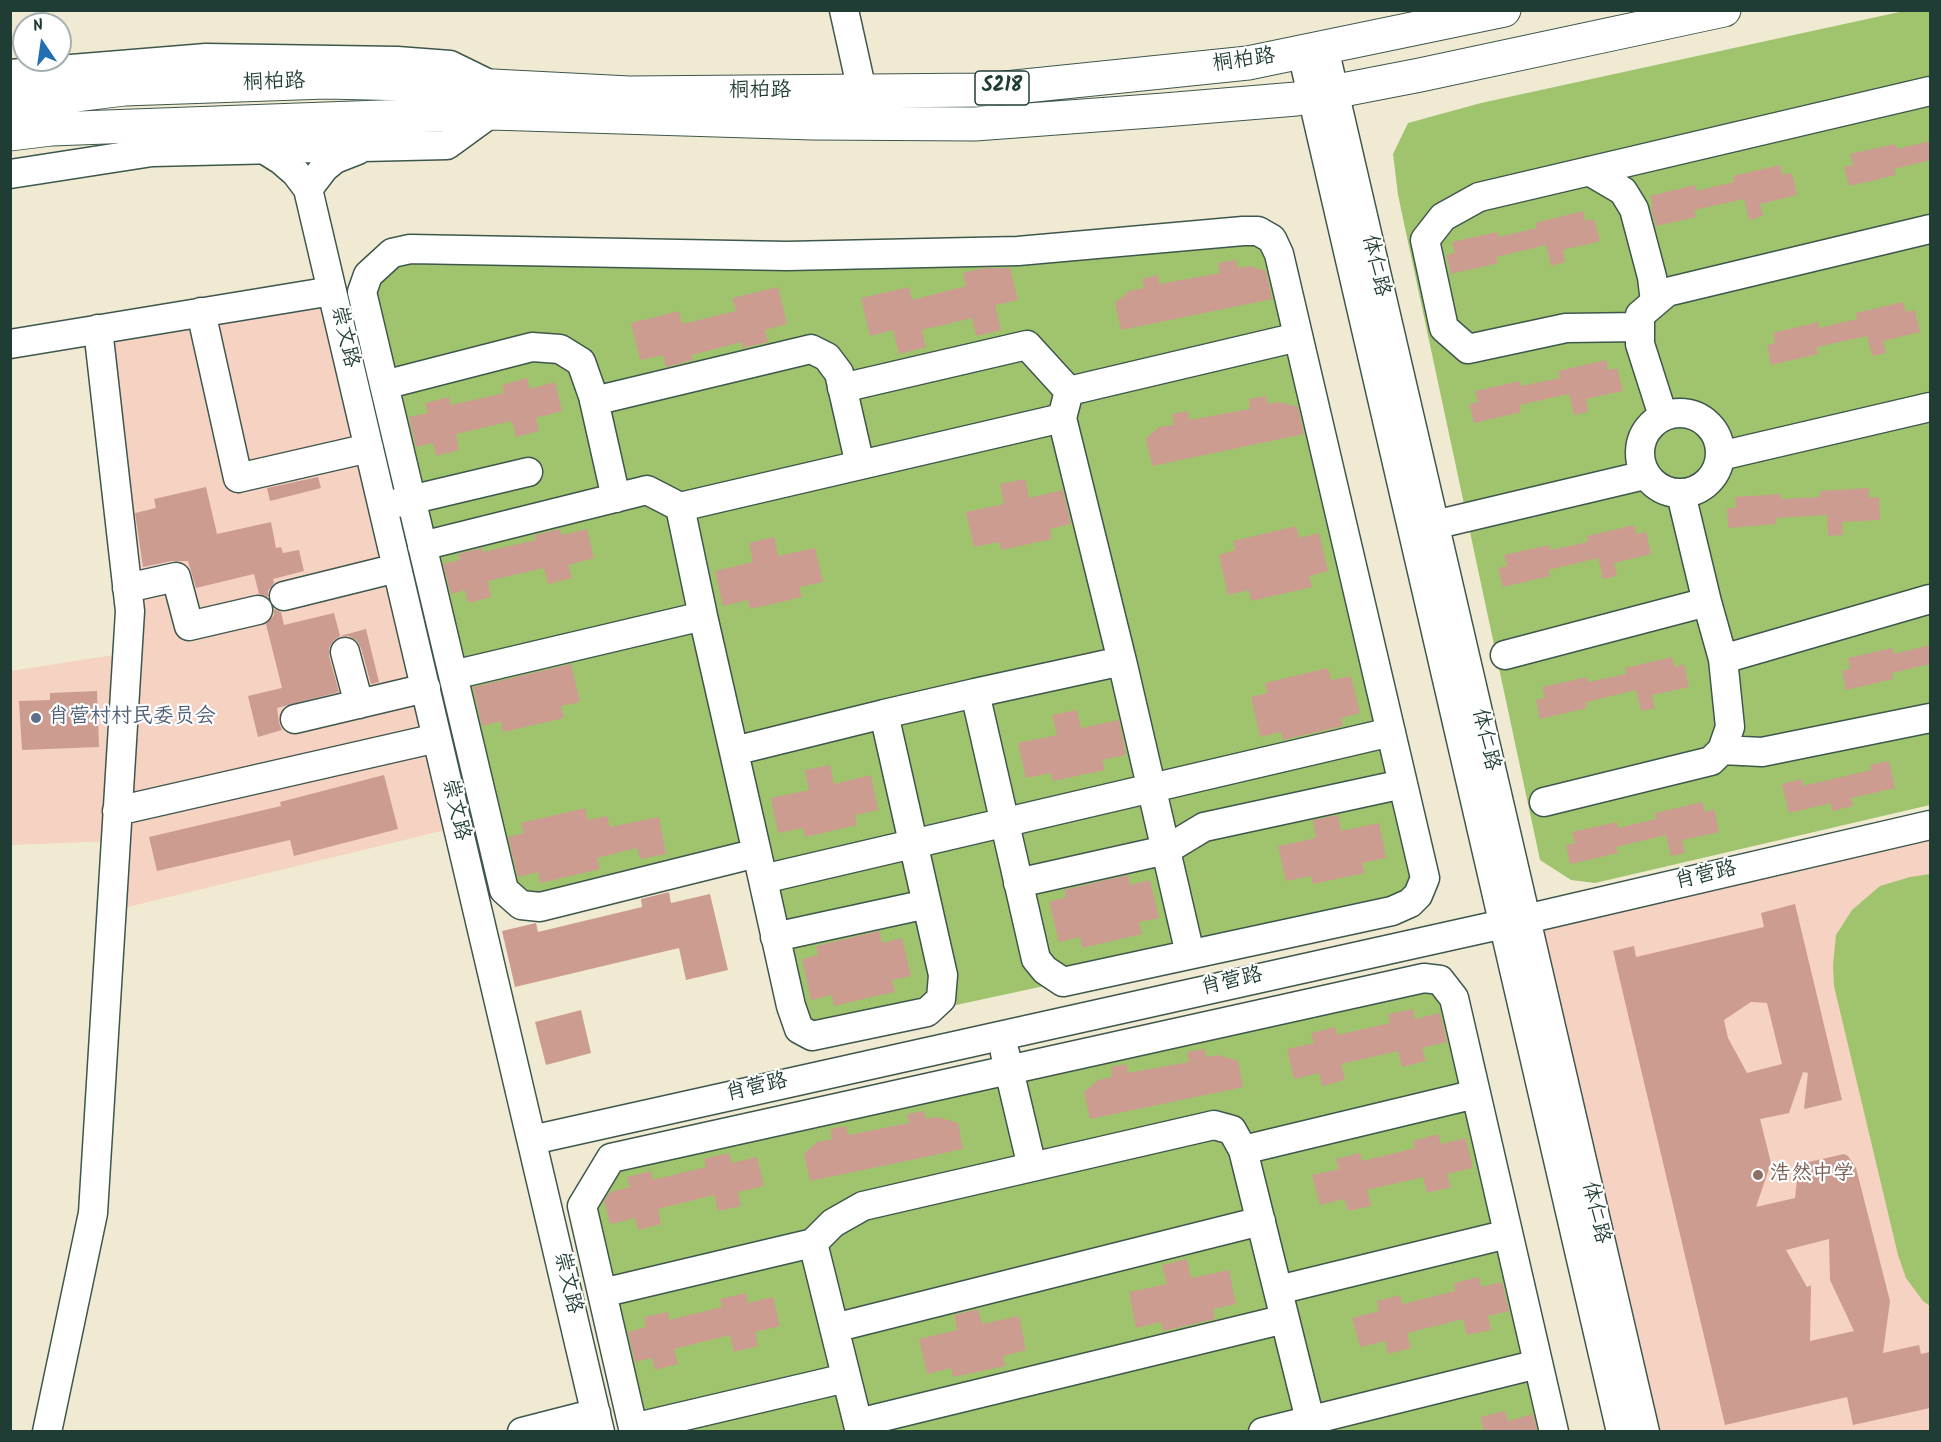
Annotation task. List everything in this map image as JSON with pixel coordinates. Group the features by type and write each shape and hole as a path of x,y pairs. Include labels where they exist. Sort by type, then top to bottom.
{"main road":[{"name":"桐柏路","path":"10,134 51,129 629,93 986,90 1248,63 1504,10"},
{"path":"492,100 813,123 975,124 1296,99 1724,10"},
{"name":"桐柏路","path":"10,104 124,89 326,82 492,100"}],"street":[{"path":"844,10 862,91"},
{"name":"体仁路","path":"1313,50 1515,921 1645,1431"},
{"path":"10,74 206,58 397,61 450,65 492,100 447,145 152,153 10,174"},
{"path":"1640,327 1566,328 1468,349 1444,328 1425,240 1443,217 1479,197 1930,91"},
{"name":"体仁路","path":"1323,93 1434,525 1621,1431"},
{"path":"265,150 281,159 308,189 324,168 335,159 364,147"},
{"path":"1589,171 1623,191 1634,209 1652,277 1655,302"},
{"name":"崇文路","path":"308,189 598,1422"},
{"path":"1663,416 1640,344 1640,315 1667,292 1930,229"},
{"path":"975,693 1005,823 1018,883 1036,959 1045,970 1063,981 1392,911 1410,903 1418,895 1425,878 1402,784 1391,732 1279,254 1272,239 1258,231 1018,252 787,256 410,249 392,253 368,275 362,292 504,890 521,905 540,907 760,866 914,844 1005,823 1391,732"},
{"path":"10,344 332,291"},
{"path":"201,312 238,478 369,448"},
{"path":"47,1431 93,1213 130,611 98,329"},
{"path":"422,546 647,490 680,507 860,465 1298,337"},
{"path":"842,388 1027,345 1065,404 1190,954"},
{"path":"384,385 532,347 560,349 581,362 594,401 616,498"},
{"path":"594,401 811,348 827,357 839,373 860,465"},
{"path":"1720,456 1930,407"},
{"path":"1675,413 1688,414 1700,418 1710,426 1717,437 1720,456 1715,474 1707,484 1695,491 1681,494 1667,492 1654,485 1645,475 1640,462 1639,448 1644,434 1652,423 1663,416 1675,413"},
{"path":"383,507 528,472"},
{"path":"1434,525 1645,475"},
{"path":"1544,802 1710,761 1722,750 1730,727 1723,659 1681,494"},
{"path":"680,507 791,1006 799,1029 812,1036 927,1012 941,999 943,975 884,714"},
{"path":"284,596 397,568"},
{"path":"127,588 176,577 189,626 258,610"},
{"path":"1723,659 1930,599"},
{"path":"1505,656 1707,602"},
{"path":"453,675 704,616"},
{"path":"345,652 359,704"},
{"path":"734,752 884,714 1122,661"},
{"path":"295,719 426,688"},
{"path":"1722,750 1762,752 1930,718"},
{"path":"117,811 437,738"},
{"path":"1018,883 1166,850 1204,827 1402,784"},
{"name":"肖营路","path":"532,1140 1515,921 1930,825"},
{"path":"775,937 927,904"},
{"path":"846,1378 634,1430 582,1206 611,1158 1424,978 1440,980 1454,998 1554,1431"},
{"path":"1000,1035 1032,1167"},
{"path":"1243,1150 1476,1094"},
{"path":"602,1293 813,1243 834,1223 863,1206 1214,1125 1232,1130 1243,1150 1311,1426"},
{"path":"834,1328 1261,1221"},
{"path":"1278,1290 1508,1234"},
{"path":"813,1243 859,1427 1285,1319"},
{"path":"1263,1431 1311,1426 1538,1364"},
{"path":"522,1431 598,1422"}],"shaded area":[{"path":"332,291 458,827 111,911 115,841 11,845 11,671 127,653 98,329"},
{"name":"浩然中学","path":"1930,825 1930,1431 1645,1431 1526,919"}],"green space":[{"path":"1904,11 1930,11 1930,805 1595,883 1571,880 1540,860 1398,195 1393,154 1408,123 1481,103"},
{"path":"1272,239 1418,895 1063,982 812,1036 758,858 521,905 368,275 392,253"},
{"path":"1930,874 1930,1306 1923,1301 1906,1278 1898,1255 1834,986 1833,965 1836,935 1852,910 1880,886"},
{"path":"1440,980 1554,1431 634,1431 582,1206 611,1158"}],"building":[{"path":"1930,141 1930,160 1894,169 1896,175 1849,186 1844,167 1853,165 1850,154 1895,144 1897,149"},
{"path":"1780,165 1783,175 1792,173 1797,195 1760,204 1763,216 1749,220 1744,199 1694,210 1696,217 1656,226 1650,196 1695,185 1696,191 1734,182 1733,176"},
{"path":"1583,211 1585,221 1594,219 1600,241 1563,250 1565,262 1551,266 1546,245 1496,257 1498,263 1451,274 1446,255 1455,253 1452,242 1497,232 1498,237 1537,228 1535,223"},
{"path":"1236,260 1238,268 1249,266 1266,271 1272,299 1121,330 1115,303 1129,291 1144,288 1142,279 1158,275 1159,284 1220,273 1218,263"},
{"path":"984,268 1010,268 1018,300 995,305 1001,330 976,336 972,318 922,330 926,347 899,354 893,330 870,336 861,298 909,287 912,300 966,286 963,273"},
{"path":"778,287 787,324 765,330 768,342 743,348 742,342 691,355 693,360 666,367 663,355 640,360 631,323 679,311 682,324 736,311 732,298"},
{"path":"1903,302 1906,312 1915,310 1920,332 1883,341 1886,353 1872,356 1867,336 1817,347 1818,354 1771,365 1767,345 1775,343 1773,333 1818,322 1819,328 1857,319 1856,313"},
{"path":"1606,360 1608,370 1617,368 1623,391 1586,399 1588,412 1574,415 1569,394 1519,405 1521,412 1474,423 1469,404 1478,402 1475,391 1520,381 1521,386 1560,378 1558,371"},
{"path":"527,378 530,389 555,382 562,411 536,418 539,431 516,437 512,421 456,434 459,450 436,456 433,443 416,447 409,417 428,413 425,403 449,397 451,405 504,393 502,385"},
{"path":"1266,396 1268,404 1279,402 1298,407 1304,434 1152,466 1146,439 1159,427 1174,425 1172,414 1188,411 1189,420 1250,409 1249,399"},
{"path":"318,477 321,488 270,501 267,488"},
{"path":"1025,479 1029,498 1063,490 1071,524 1050,529 1052,539 1001,550 999,542 974,547 966,512 1004,504 1000,484"},
{"path":"206,487 217,534 271,522 276,548 281,547 283,553 299,550 304,571 273,579 274,583 268,591 268,597 259,594 254,574 196,588 188,561 172,561 143,567 135,513 156,508 154,499"},
{"path":"1869,488 1869,498 1879,497 1880,520 1842,522 1843,535 1828,536 1827,515 1776,518 1776,524 1728,528 1727,508 1736,508 1735,497 1781,494 1781,499 1820,497 1820,491"},
{"path":"1634,525 1637,534 1646,532 1651,554 1614,563 1617,576 1603,579 1598,558 1548,570 1550,576 1503,587 1498,568 1507,566 1504,555 1549,545 1550,550 1588,542 1587,536"},
{"path":"1296,526 1299,538 1319,533 1328,571 1309,576 1312,587 1251,601 1249,590 1228,595 1219,555 1235,550 1233,541"},
{"path":"560,529 562,535 587,529 594,558 568,565 572,578 548,584 544,568 488,581 491,597 468,603 465,590 451,594 443,564 460,560 458,554 482,548 483,552 536,540 535,535"},
{"path":"774,537 778,556 815,548 823,582 799,587 802,597 750,609 748,600 723,606 715,571 753,562 749,543"},
{"path":"274,609 281,612 284,625 334,613 340,636 329,648 329,656 339,692 277,708 282,730 258,737 248,696 282,688 266,624 274,615"},
{"path":"366,629 379,682 371,684 357,641 349,636 340,636"},
{"path":"1930,645 1930,664 1892,673 1893,679 1846,690 1842,671 1850,669 1848,658 1892,648 1894,654"},
{"path":"1672,657 1675,667 1684,664 1689,687 1652,695 1655,708 1641,711 1636,690 1586,702 1587,708 1540,719 1536,700 1545,698 1542,687 1587,677 1588,682 1626,674 1625,668"},
{"path":"571,664 580,702 561,706 564,718 503,732 501,721 482,726 473,687"},
{"path":"1328,668 1331,680 1351,676 1360,713 1341,718 1343,726 1283,740 1281,732 1260,737 1251,697 1267,693 1265,683"},
{"name":"肖营村村民委员会","path":"97,691 99,747 22,750 19,701 50,700 50,693"},
{"path":"1077,710 1081,728 1119,720 1126,755 1102,760 1105,770 1053,781 1051,773 1026,778 1018,743 1057,735 1052,715"},
{"path":"1889,761 1895,788 1851,798 1853,806 1832,811 1831,803 1789,813 1782,784 1802,779 1803,786 1871,770 1870,765"},
{"path":"830,765 834,784 871,775 878,810 855,815 857,825 805,837 803,828 778,833 771,798 809,790 805,770"},
{"path":"384,775 398,829 294,856 290,840 157,871 149,837 281,806 280,802"},
{"path":"1702,802 1705,812 1714,809 1719,832 1682,840 1685,853 1671,856 1666,835 1616,847 1618,853 1570,864 1566,845 1575,843 1572,832 1617,822 1618,828 1656,819 1655,813"},
{"path":"585,808 588,820 607,816 610,827 659,817 666,854 640,859 637,848 597,858 600,869 540,883 538,872 518,877 508,837 524,833 521,823"},
{"path":"1338,815 1341,831 1379,823 1386,858 1362,863 1365,873 1313,884 1311,876 1286,881 1278,846 1316,838 1313,820"},
{"path":"1128,875 1130,885 1150,880 1159,918 1139,922 1142,934 1082,948 1080,937 1059,942 1049,902 1066,897 1064,890"},
{"path":"669,892 671,903 710,894 728,970 686,980 679,948 515,987 502,931 536,923 538,932 642,907 641,899"},
{"path":"1795,904 1842,1100 1804,1109 1808,1073 1803,1072 1789,1113 1760,1119 1771,1163 1756,1207 1795,1198 1798,1170 1804,1163 1844,1154 1848,1156 1856,1168 1890,1301 1883,1353 1919,1345 1921,1354 1930,1352 1930,1408 1853,1425 1847,1397 1725,1425 1613,951 1634,946 1636,957 1764,927 1761,913","holes":["1751,1002 1767,1003 1782,1064 1747,1073 1728,1038 1724,1020","1829,1239 1830,1280 1854,1331 1810,1341 1811,1285 1807,1287 1786,1250"]},
{"path":"879,931 882,943 902,938 911,976 892,980 895,992 834,1006 832,995 811,1000 802,959 818,955 816,946"},
{"path":"1413,1009 1415,1019 1440,1013 1447,1042 1422,1048 1426,1061 1402,1067 1398,1051 1341,1064 1345,1080 1322,1086 1319,1073 1294,1079 1287,1049 1314,1043 1311,1033 1335,1027 1337,1035 1390,1023 1388,1014"},
{"path":"581,1010 591,1053 546,1065 535,1022"},
{"path":"1204,1049 1206,1057 1218,1055 1238,1061 1243,1087 1090,1119 1084,1092 1098,1080 1112,1077 1111,1067 1126,1064 1128,1073 1189,1062 1187,1052"},
{"path":"924,1111 926,1119 938,1117 958,1123 963,1149 810,1181 804,1154 817,1142 832,1139 830,1129 846,1126 848,1135 909,1123 907,1114"},
{"path":"1438,1134 1441,1144 1466,1138 1473,1168 1447,1174 1451,1187 1427,1193 1423,1177 1367,1190 1371,1206 1348,1211 1344,1199 1320,1205 1312,1175 1339,1169 1336,1159 1360,1153 1362,1161 1415,1148 1413,1141"},
{"path":"729,1153 732,1163 757,1157 764,1186 738,1192 741,1206 718,1211 714,1195 658,1209 661,1224 638,1230 635,1218 610,1224 604,1201 610,1192 630,1187 627,1177 651,1171 653,1180 706,1167 704,1159"},
{"path":"1187,1259 1191,1278 1229,1270 1236,1304 1213,1309 1215,1319 1163,1331 1161,1322 1136,1328 1129,1292 1167,1284 1162,1265"},
{"path":"1479,1277 1481,1287 1502,1282 1509,1311 1488,1316 1491,1330 1467,1335 1463,1319 1407,1333 1411,1348 1388,1354 1385,1341 1360,1347 1352,1318 1379,1311 1377,1301 1400,1295 1402,1304 1455,1291 1454,1283"},
{"path":"746,1293 748,1303 773,1297 780,1326 755,1332 758,1346 734,1352 730,1335 674,1349 678,1364 655,1370 652,1358 635,1362 628,1332 646,1327 644,1317 668,1312 669,1320 722,1307 720,1299"},
{"path":"978,1309 982,1324 1019,1316 1026,1350 1003,1356 1005,1366 953,1377 951,1368 927,1374 919,1339 957,1330 954,1315"},
{"path":"1505,1411 1508,1421 1533,1414 1537,1431 1484,1431 1480,1417"}],"place":[{"name":"肖营村村民委员会","path":"36,718"},
{"name":"浩然中学","path":"1758,1175"}]}
